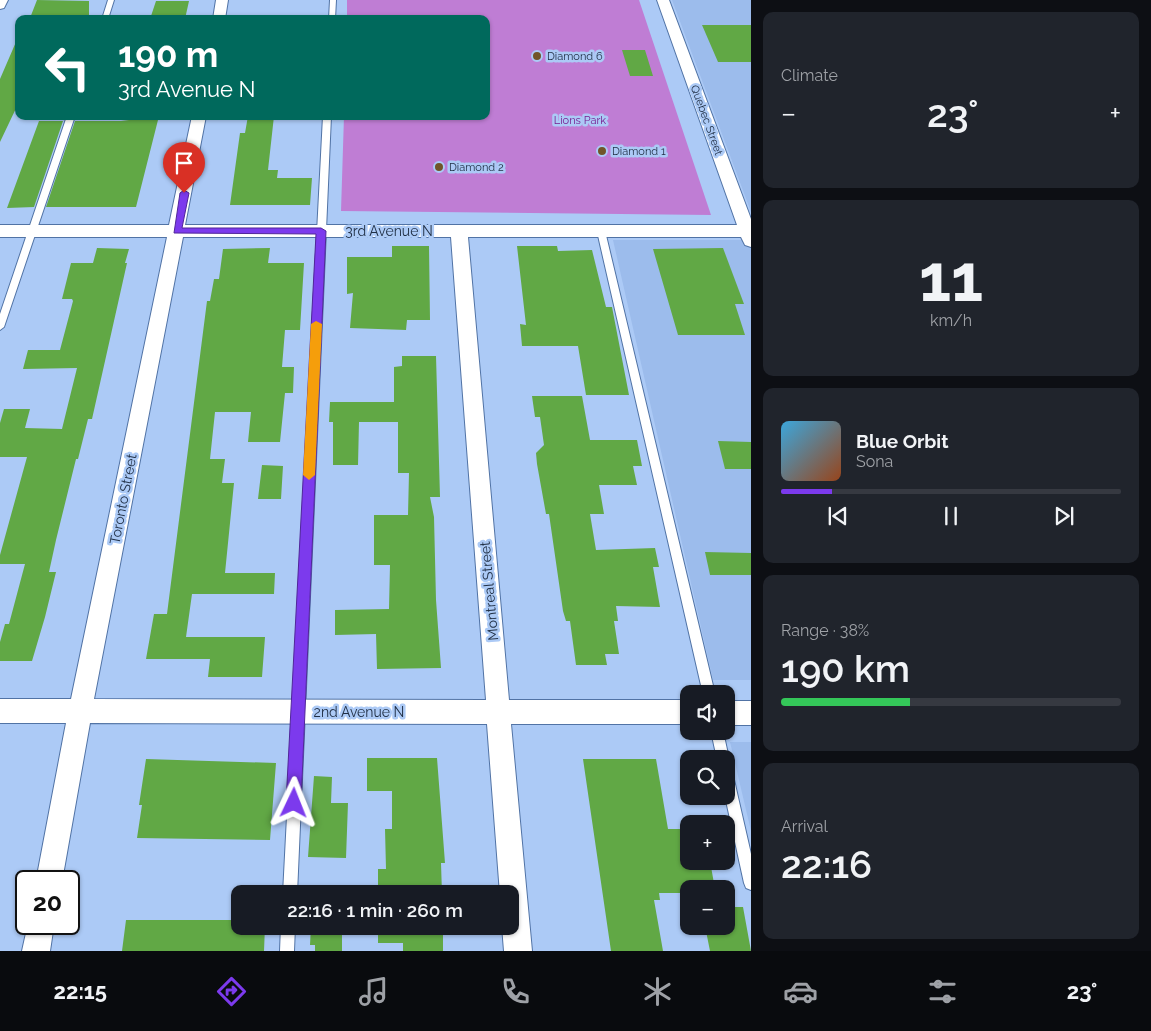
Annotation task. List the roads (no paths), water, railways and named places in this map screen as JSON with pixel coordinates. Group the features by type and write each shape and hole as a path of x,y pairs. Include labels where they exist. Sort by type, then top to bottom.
{"street":[{"path":"0,5 2,0"},
{"path":"220,15 222,0"},
{"name":"Quebec Street","path":"663,0 749,236"},
{"name":"Toronto Street","path":"51,870 80,712 199,120"},
{"name":"3rd Avenue N","path":"0,231 601,230 749,236"},
{"name":"Montreal Street","path":"459,231 518,951"},
{"name":"2nd Avenue N","path":"0,711 680,712"},
{"path":"735,712 751,712"},
{"path":"36,951 39,935"}],"lane":[{"path":"106,15 111,0"},
{"path":"332,15 333,0"},
{"path":"0,327 30,231 70,120"},
{"path":"290,885 297,712 327,120"},
{"path":"601,230 707,685"},
{"path":"734,805 751,883"},
{"path":"287,951 288,935"}],"place":[{"name":"Diamond 6","path":"537,56"},
{"name":"Diamond 1","path":"602,151"},
{"name":"Diamond 2","path":"439,167"}],"park label":[{"name":"Lions Park","path":"580,120"}]}
